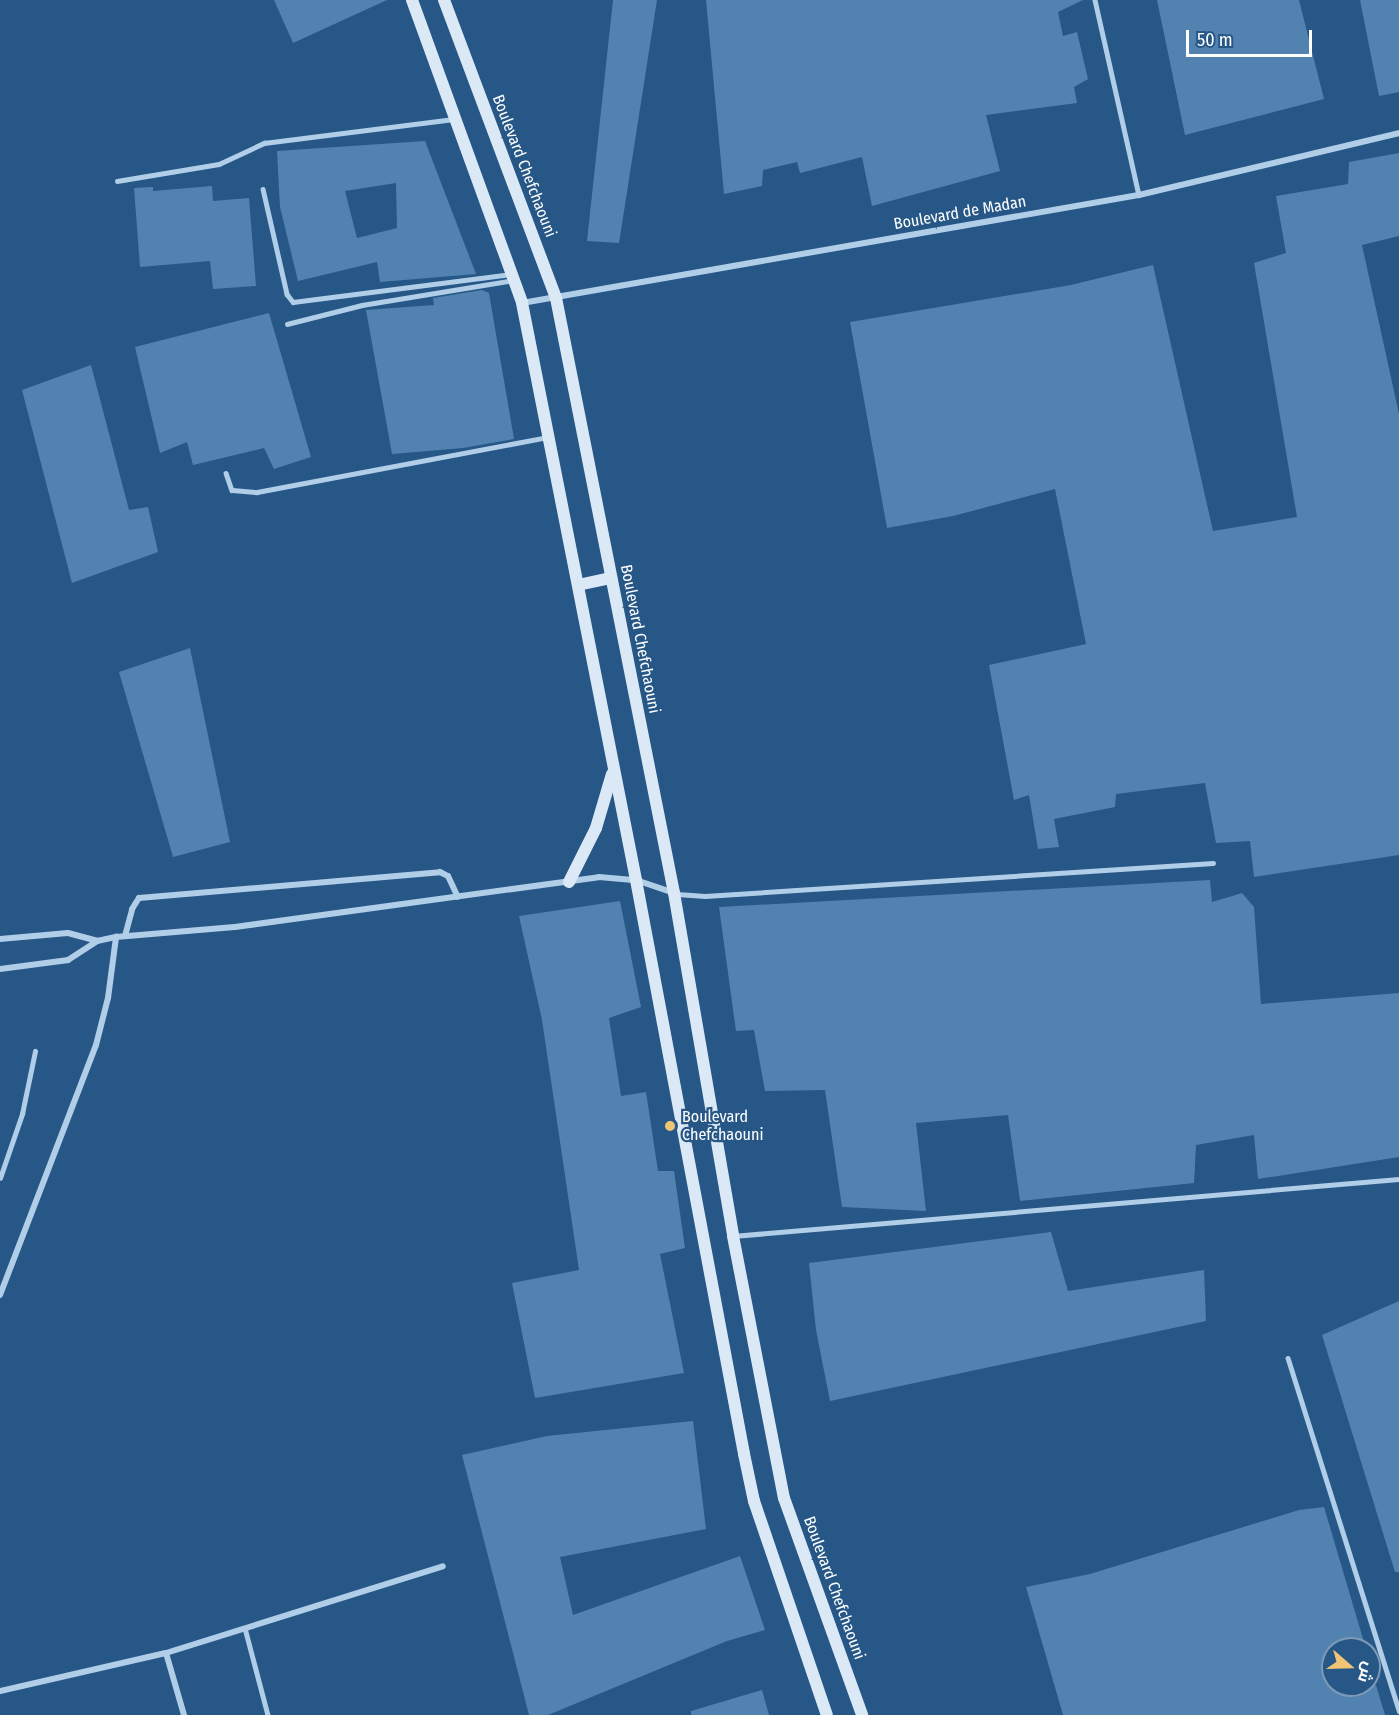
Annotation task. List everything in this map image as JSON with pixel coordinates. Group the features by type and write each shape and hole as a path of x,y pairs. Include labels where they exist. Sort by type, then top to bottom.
{"street":[{"path":"412,0 522,303 636,880 754,1501 827,1715"},
{"name":"Boulevard Chefchaouni","path":"444,0 556,298 674,893 733,1236 784,1498 862,1715"},
{"name":"Boulevard de Madan","path":"522,303 1139,195 1399,133"},
{"path":"578,585 611,578"},
{"path":"569,882 596,828 613,770"},
{"path":"125,936 132,909 139,898 440,872 448,876 458,897"},
{"path":"0,969 68,960 97,941 116,937 235,927 599,877 636,880 674,893"},
{"path":"0,939 68,933 97,941"},
{"path":"0,1295 96,1045 108,998 116,937"},
{"path":"0,1691 166,1653 443,1566"},
{"path":"166,1653 184,1715"}],"lane":[{"path":"1095,0 1139,195"},
{"path":"117,181 219,164 264,143 456,119"},
{"path":"263,189 289,298 299,303 513,277"},
{"path":"287,324 362,305 513,277"},
{"path":"360,294 362,305"},
{"path":"226,473 232,490 257,492 550,437"},
{"path":"674,893 705,896 1213,863"},
{"path":"0,1178 22,1114 35,1051"},
{"path":"733,1236 1399,1179"},
{"path":"1288,1358 1399,1711"},
{"path":"245,1628 268,1715"}],"building":[{"path":"274,0 387,0 293,43"},
{"path":"613,0 657,0 619,243 587,241"},
{"path":"706,0 1083,0 1058,12 1063,36 1077,32 1088,79 1074,87 1077,103 986,115 1000,171 872,206 862,157 800,173 797,162 763,170 762,186 724,194"},
{"path":"1157,0 1299,0 1324,99 1185,135"},
{"path":"1360,0 1399,0 1399,92 1379,96"},
{"path":"425,141 476,274 380,282 377,262 298,281 280,207 277,151","holes":["396,183 397,228 357,238 345,191"]},
{"path":"1399,153 1399,236 1362,245 1399,414 1399,855 1254,877 1250,841 1216,843 1205,783 1116,794 1115,807 1054,819 1059,847 1038,849 1029,795 1014,800 989,665 1086,644 1055,489 953,516 887,528 850,322 1071,285 1153,265 1213,531 1297,517 1254,263 1286,253 1276,196 1348,184 1349,162"},
{"path":"212,186 213,201 249,198 256,286 213,289 210,261 140,267 134,188 153,187 153,191"},
{"path":"482,290 489,293 514,439 463,448 392,454 366,310 434,305 433,298"},
{"path":"269,313 311,457 274,469 264,448 193,465 187,442 160,453 135,347"},
{"path":"91,365 129,510 148,507 158,552 72,583 22,390"},
{"path":"190,648 230,842 173,857 119,672"},
{"path":"1210,880 1212,902 1242,893 1254,907 1261,1004 1399,993 1399,1157 1258,1179 1254,1135 1196,1145 1194,1183 1020,1201 1008,1115 916,1123 926,1211 842,1207 825,1090 765,1091 754,1030 736,1031 719,907"},
{"path":"620,901 641,1007 609,1018 621,1096 646,1092 658,1171 674,1171 685,1248 660,1254 684,1373 535,1398 512,1283 579,1270 542,1020 519,916"},
{"path":"1051,1232 1068,1291 1204,1270 1206,1321 830,1401 816,1330 809,1263"},
{"path":"1399,1301 1399,1572 1395,1572 1322,1335"},
{"path":"693,1421 706,1529 560,1557 573,1615 740,1556 765,1630 727,1641 548,1715 529,1715 462,1455 547,1436"},
{"path":"1324,1507 1362,1637 1321,1637 1321,1697 1380,1697 1385,1715 1063,1715 1026,1587 1090,1574 1299,1510"},
{"path":"762,1690 769,1715 691,1715 691,1711"}],"place":[{"name":"Boulevard Chefchaouni","path":"670,1126"}]}
